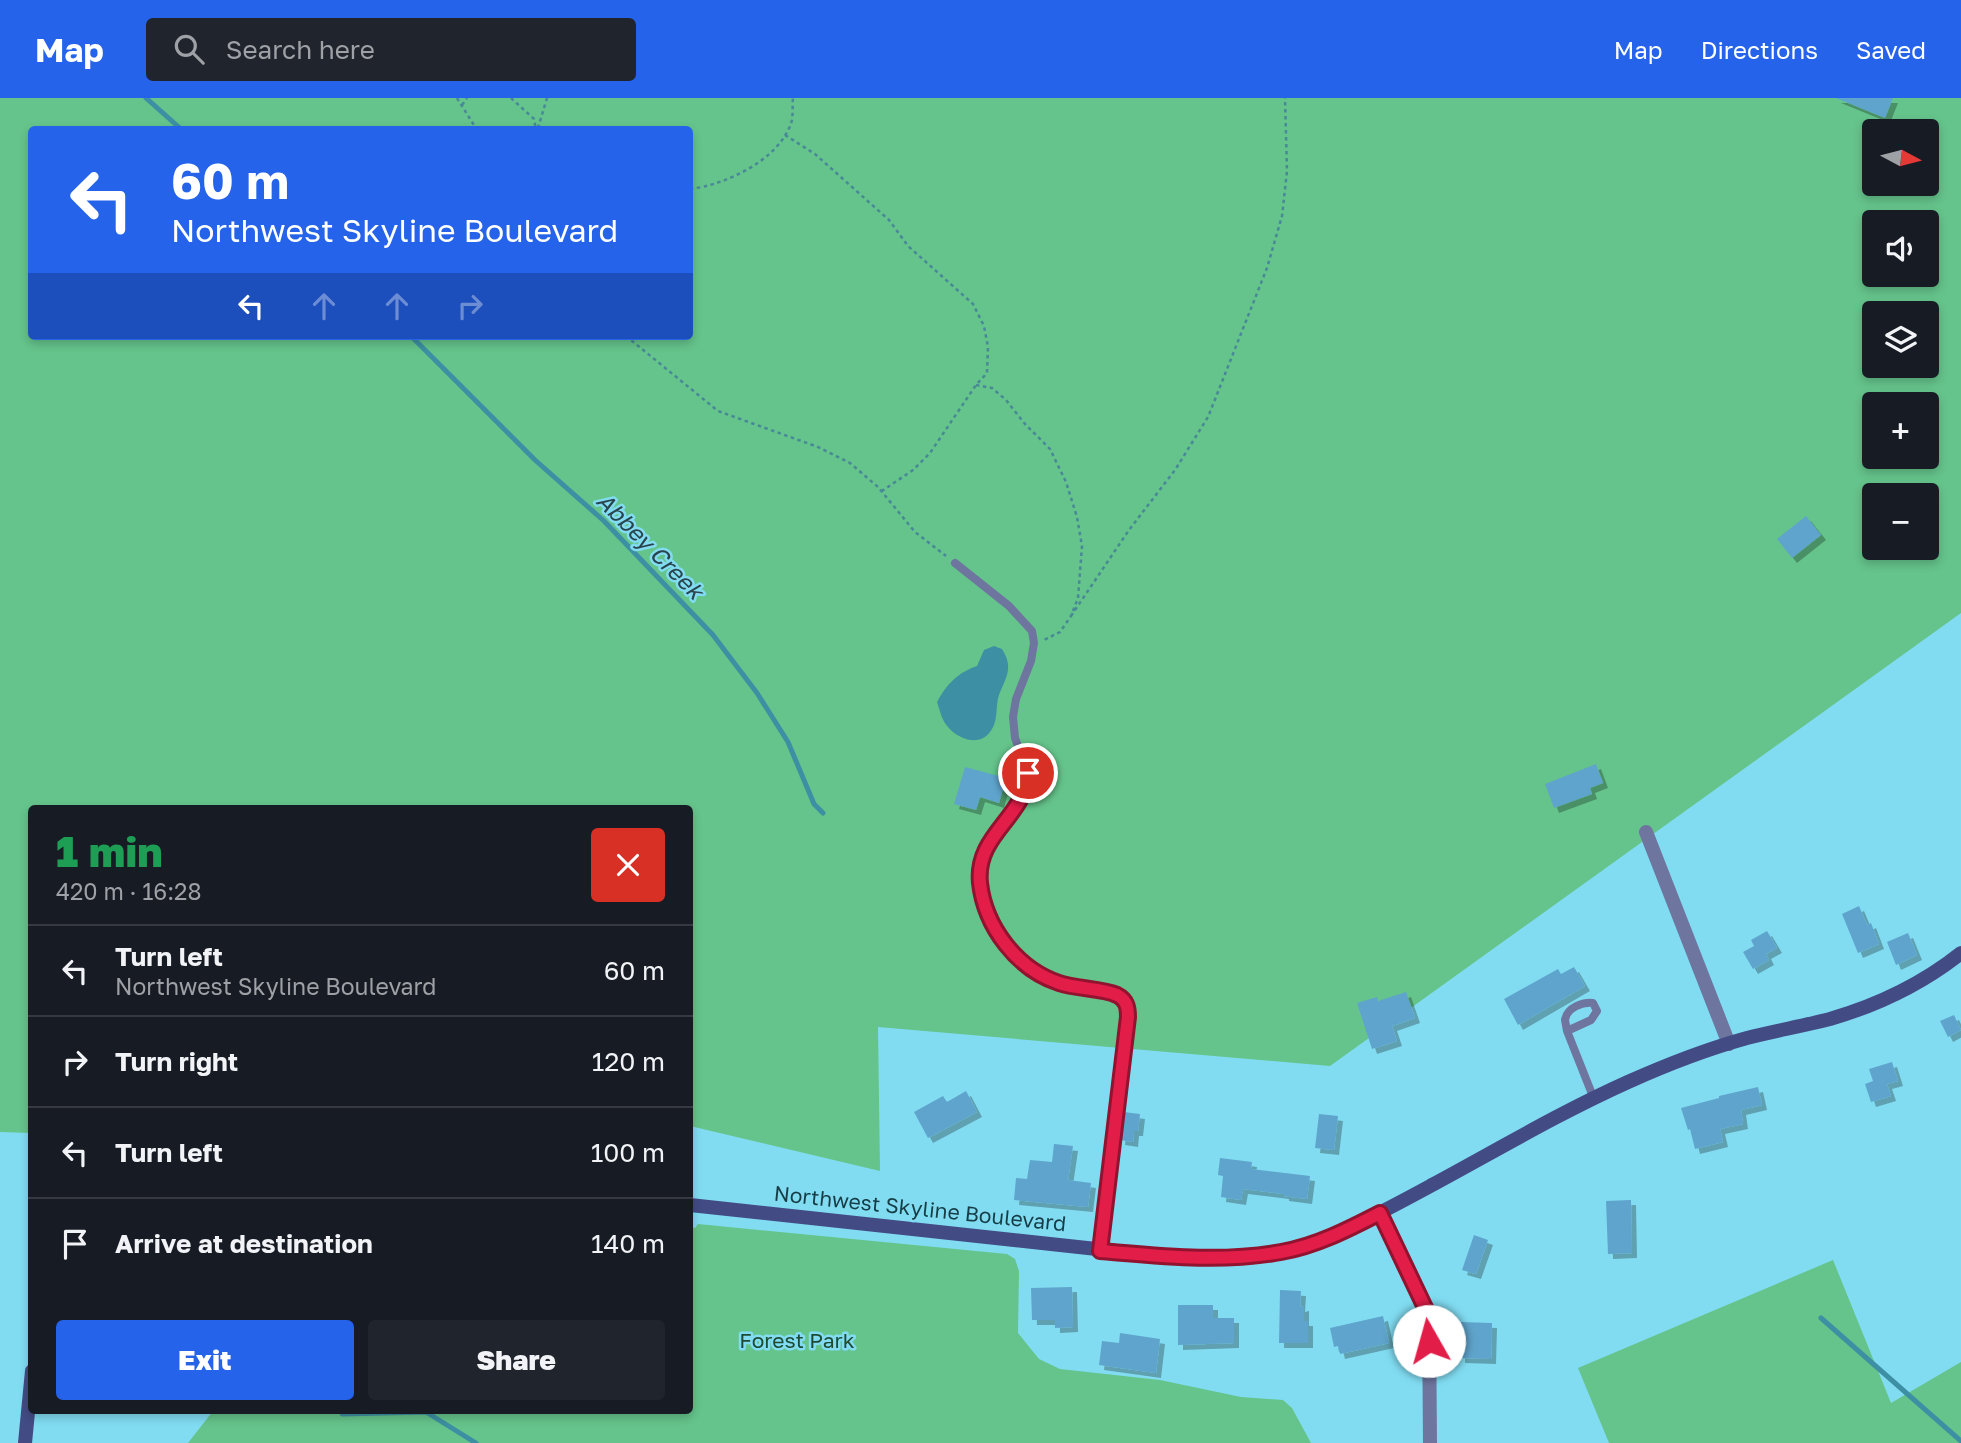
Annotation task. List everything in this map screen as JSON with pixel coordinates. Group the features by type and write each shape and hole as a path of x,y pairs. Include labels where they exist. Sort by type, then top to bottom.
{"main road":[{"name":"Northwest Skyline Boulevard","path":"693,1205 1100,1251 1203,1258 1283,1252 1346,1230 1594,1099 1678,1062 1729,1044 1831,1018 1886,1000 1929,976 1961,953"},
{"path":"25,1443 28,1412"}],"street":[{"path":"1646,832 1729,1044"},
{"path":"1380,1213 1429,1316 1430,1443"}],"lane":[{"path":"955,563 1010,606 1032,631 1034,643 1013,717 1014,738 1028,773 1027,784 1023,797 994,834 980,863 984,902 1000,937 1027,968 1061,984 1115,994 1124,1000 1128,1007 1100,1251"},
{"path":"1567,1031 1594,1099"}],"path":[{"path":"457,98 475,126"},
{"path":"462,105 467,98"},
{"path":"511,98 534,119 536,126"},
{"path":"538,126 547,98"},
{"path":"693,188 726,181 757,163 778,145 791,125 793,98"},
{"path":"1034,643 1060,632 1129,530 1175,470 1208,417 1267,268 1282,216 1287,171 1285,98"},
{"path":"785,135 815,154 889,220 908,246 973,304 984,326 988,346 987,373 930,453 913,470 881,491"},
{"path":"631,340 718,411 818,447 850,463 881,491 915,532 955,563"},
{"path":"976,385 992,388 1006,400 1050,449 1066,482 1077,517 1082,546 1078,598 1071,616"}],"green space":[{"path":"0,98 1961,98 1961,613 1330,1066 878,1027 880,1171 693,1127 693,805 28,805 28,1133 0,1132"},
{"name":"Forest Park","path":"698,1224 1007,1254 1015,1259 1019,1271 1018,1333 1039,1359 1060,1369 1160,1380 1241,1397 1283,1400 1292,1408 1311,1443 188,1443 211,1414 693,1414 695,1228"},
{"path":"1833,1260 1891,1403 1961,1362 1961,1443 1609,1443 1578,1368"}],"water":[{"path":"994,646 1002,649 1008,662 995,723 985,737 969,740 957,735 946,725 937,702 953,680 977,666 984,650"}],"building":[{"path":"1836,98 1893,98 1885,118"},
{"path":"1806,516 1821,535 1792,558 1777,539"},
{"path":"1596,764 1603,783 1590,788 1592,794 1554,808 1545,784"},
{"path":"965,767 1006,778 999,803 980,797 976,810 954,804"},
{"path":"1859,906 1867,925 1871,923 1879,944 1858,953 1842,914"},
{"path":"1767,931 1777,948 1766,954 1769,960 1753,969 1743,952 1754,946 1751,940"},
{"path":"1908,933 1917,955 1896,965 1887,942"},
{"path":"1574,967 1585,986 1518,1025 1504,999 1558,969 1561,974"},
{"path":"1406,992 1415,1018 1392,1026 1397,1041 1372,1049 1357,1003 1377,997 1378,1001"},
{"path":"1954,1015 1961,1030 1948,1037 1940,1021"},
{"path":"1892,1062 1898,1081 1887,1084 1891,1096 1871,1102 1865,1084 1873,1081 1869,1069"},
{"path":"1758,1087 1762,1105 1741,1110 1743,1124 1720,1129 1723,1142 1695,1149 1681,1108"},
{"path":"966,1091 977,1112 928,1138 914,1112 943,1096 947,1102"},
{"path":"1123,1112 1140,1114 1138,1131 1134,1131 1133,1142 1120,1140"},
{"path":"1319,1114 1338,1116 1334,1150 1315,1148"},
{"path":"1054,1144 1073,1146 1068,1180 1091,1183 1088,1207 1014,1200 1016,1178 1027,1179 1030,1160 1052,1162"},
{"path":"1220,1158 1252,1162 1251,1169 1310,1176 1307,1199 1243,1189 1241,1200 1221,1197 1223,1176 1218,1175"},
{"path":"1631,1200 1632,1253 1608,1254 1606,1201"},
{"path":"1474,1235 1488,1240 1476,1274 1462,1270"},
{"path":"1072,1287 1073,1327 1055,1328 1055,1320 1032,1320 1031,1288"},
{"path":"1280,1290 1301,1291 1300,1307 1304,1306 1304,1321 1308,1321 1308,1343 1279,1343"},
{"path":"1178,1305 1213,1305 1213,1318 1234,1318 1234,1343 1178,1345"},
{"path":"1383,1316 1389,1343 1340,1354 1338,1346 1334,1347 1330,1328"},
{"path":"1461,1322 1492,1323 1491,1359 1460,1358"},
{"path":"1120,1333 1160,1339 1156,1373 1099,1365 1102,1341 1119,1343"}],"waterway":[{"name":"Abbey Creek","path":"146,98 178,126"},
{"name":"Abbey Creek","path":"415,340 535,460 604,521 713,635 757,693 788,742 814,804 823,813"},
{"path":"1821,1318 1961,1441"},
{"path":"429,1414 476,1443"}],"route":[{"path":"1028,773 1023,797 994,834 980,863 980,883 992,922 1000,937 1027,968 1061,984 1115,994 1124,1000 1128,1007 1100,1251 1203,1258 1283,1252 1346,1230 1380,1213 1429,1316 1429,1341"}]}
